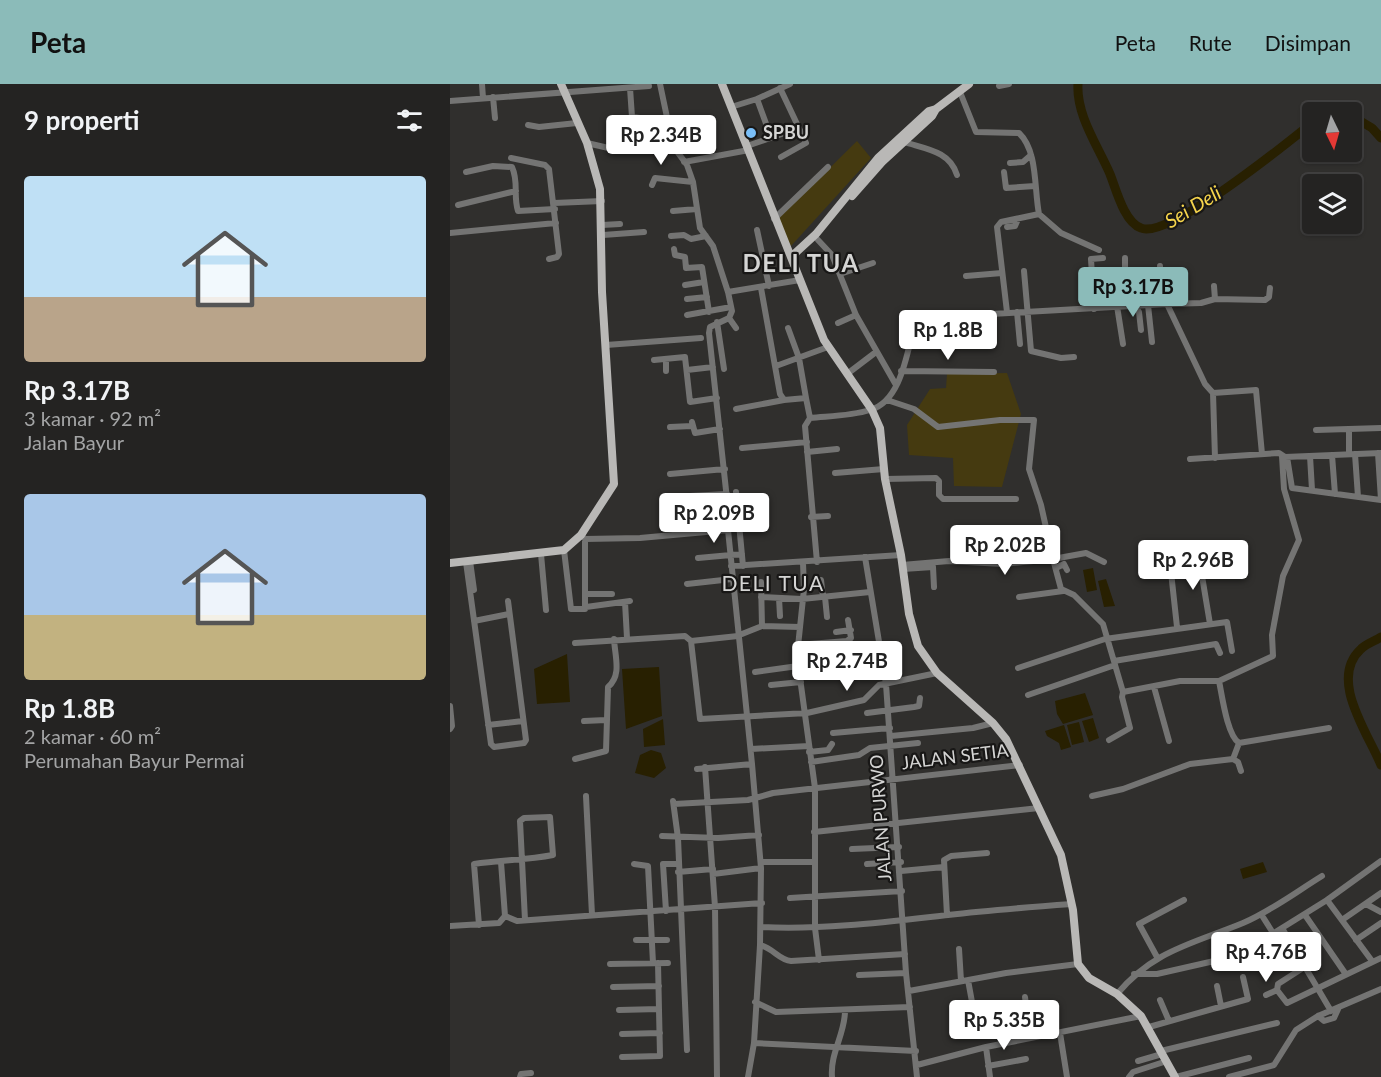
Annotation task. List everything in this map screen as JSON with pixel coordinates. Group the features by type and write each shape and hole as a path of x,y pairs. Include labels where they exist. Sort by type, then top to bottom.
{"main road":[{"path":"722,84 774,219 828,347 872,410 882,438 885,479 901,555 909,614 918,646 937,673 1002,733 1020,765 1062,855 1072,903 1078,964 1089,978 1117,994 1141,1016 1176,1077"},
{"path":"792,259 816,234 878,158 929,111 936,109 969,84"},
{"path":"450,563 560,551 583,537 614,484 606,345 602,201 596,168 562,87"},
{"path":"792,259 818,240 869,175 933,116 936,109"}],"street":[{"path":"483,84 483,98"},
{"path":"660,84 675,151 684,162 693,182 700,228 706,236 728,292 731,307 729,318 736,328"},
{"path":"731,107 757,99 790,84"},
{"path":"999,86 1009,84"},
{"path":"450,100 493,97 562,87 630,88 649,85 660,92"},
{"path":"630,88 632,117 640,118"},
{"path":"780,88 806,144 781,157"},
{"path":"960,92 976,132 1019,133 1027,142 1031,154 1039,214 1061,233 1099,250"},
{"path":"493,97 495,118"},
{"path":"757,99 771,137"},
{"path":"528,124 539,127 577,123"},
{"path":"684,162 748,148 771,137 799,128"},
{"path":"904,142 948,157 954,164 957,175"},
{"path":"587,143 617,150 675,151"},
{"path":"1010,163 1023,162 1031,154"},
{"path":"512,158 547,166 554,206 558,256 549,259"},
{"path":"466,172 493,166 512,167 518,211 602,201"},
{"path":"774,219 828,167"},
{"path":"1004,172 1006,188 1035,186"},
{"path":"652,185 655,178 669,178 679,183 693,182"},
{"path":"458,205 516,191"},
{"path":"673,211 697,209"},
{"path":"1007,312 997,225 1039,214"},
{"path":"1007,227 1015,226 1018,219"},
{"path":"450,233 556,223"},
{"path":"602,225 620,224"},
{"path":"757,230 769,286"},
{"path":"603,235 644,232"},
{"path":"671,236 684,235 691,239 706,236"},
{"path":"818,240 829,251 856,315 896,385"},
{"path":"674,249 675,255 685,257 686,268 702,267 709,312"},
{"path":"1094,309 1091,259 1103,258"},
{"path":"1125,258 1125,306"},
{"path":"840,274 873,263"},
{"path":"1160,266 1164,304 1205,384 1213,393 1215,458"},
{"path":"1024,271 1032,352 1074,357"},
{"path":"966,276 1002,273"},
{"path":"728,292 800,280"},
{"path":"685,285 704,282"},
{"path":"1214,286 1215,299"},
{"path":"761,288 779,390 784,400"},
{"path":"810,418 872,410 887,400 896,385 915,323 921,318 1200,303 1215,299 1265,300 1269,297 1270,288"},
{"path":"687,299 707,297"},
{"path":"1148,305 1152,342"},
{"path":"1117,306 1123,344"},
{"path":"1135,306 1139,312 1141,330"},
{"path":"687,315 731,307"},
{"path":"1017,312 1020,344"},
{"path":"838,323 856,315"},
{"path":"729,318 717,322 709,330 725,468 732,579 740,635 762,865 754,1043 748,1077"},
{"path":"717,322 724,369"},
{"path":"788,328 799,358 810,418 805,426 811,517 817,562"},
{"path":"606,345 701,338"},
{"path":"776,366 828,347"},
{"path":"847,374 876,352"},
{"path":"654,360 685,357 690,402 717,398"},
{"path":"666,359 666,371"},
{"path":"687,370 713,367"},
{"path":"901,371 994,372"},
{"path":"1213,393 1256,390 1262,454"},
{"path":"736,409 806,398"},
{"path":"887,400 914,409 938,427 1000,420 1034,420 1029,469 1041,505 1058,585 1063,591"},
{"path":"670,428 692,424 695,433 720,429"},
{"path":"1316,430 1381,428"},
{"path":"1349,429 1358,497"},
{"path":"742,448 807,442"},
{"path":"807,452 837,448"},
{"path":"1190,459 1279,453 1285,456 1310,456 1379,453 1381,500 1291,487 1285,456"},
{"path":"1332,455 1335,494"},
{"path":"1123,692 1180,681 1219,681 1274,653 1272,635 1283,576 1299,540 1284,489 1285,456"},
{"path":"1310,456 1312,490"},
{"path":"670,474 725,468"},
{"path":"835,473 884,469"},
{"path":"885,479 938,479 939,495 943,499 1016,500"},
{"path":"736,492 743,566"},
{"path":"690,496 727,494"},
{"path":"811,517 828,516"},
{"path":"586,607 583,537 640,538 740,526"},
{"path":"560,551 571,609 582,610 586,607 627,601 627,638"},
{"path":"902,567 949,561 1003,564 1086,553 1104,562"},
{"path":"540,554 546,610"},
{"path":"698,558 742,554"},
{"path":"731,567 901,555"},
{"name":"JALAN PURWO","path":"865,557 883,659 889,711 896,825 901,862 906,973 918,1077"},
{"path":"468,561 492,746 524,743 526,740 508,601"},
{"path":"803,563 797,645 815,788 814,928 819,960"},
{"path":"1056,568 1064,564 1067,570"},
{"path":"902,567 933,567 934,587"},
{"path":"1177,627 1168,572 1201,570 1210,624"},
{"path":"687,584 732,579"},
{"path":"821,580 827,617"},
{"path":"761,582 762,626"},
{"path":"1019,597 1063,591 1074,595 1103,624 1105,639 1123,692 1122,697 1130,729 1109,740"},
{"path":"761,597 802,599 870,592"},
{"path":"586,594 612,594"},
{"path":"779,598 780,616"},
{"path":"476,621 509,614"},
{"path":"797,645 847,641 851,638 849,620"},
{"path":"1018,669 1105,639 1210,624 1228,623 1232,651"},
{"path":"575,643 682,636 691,641 740,635 762,626 800,627"},
{"path":"836,632 851,630"},
{"path":"575,759 606,751 608,687 615,681 617,674 614,639"},
{"path":"691,641 700,719 807,713 864,700 877,686 937,673"},
{"path":"1028,695 1114,663 1216,644 1220,653"},
{"path":"853,662 883,659"},
{"path":"755,672 798,666"},
{"path":"853,677 885,674"},
{"path":"1219,681 1230,726 1235,741 1239,743 1329,728"},
{"path":"771,686 801,682"},
{"path":"1154,687 1170,741"},
{"path":"867,713 919,706 920,698"},
{"path":"450,706 450,729"},
{"path":"584,721 606,720"},
{"path":"488,725 523,721"},
{"path":"891,736 973,728 993,723"},
{"path":"832,733 890,728"},
{"path":"811,762 859,755 870,748 918,743"},
{"path":"1233,759 1239,743"},
{"path":"751,749 828,750 832,744"},
{"path":"1092,796 1123,789 1190,764 1233,759 1238,762 1241,771"},
{"path":"697,769 752,764"},
{"name":"JALAN SETIA","path":"678,838 674,802 756,798 772,793 1020,765"},
{"path":"705,767 715,907 717,1077"},
{"path":"586,796 592,915"},
{"path":"813,832 896,825 1039,808"},
{"path":"479,925 474,864 501,862 522,858 554,854 551,817 524,818 520,821 522,858 525,920"},
{"path":"662,836 678,838 759,835"},
{"path":"678,838 677,864 687,1050"},
{"path":"852,849 899,847"},
{"path":"947,915 944,867 946,857 987,853"},
{"path":"1295,952 1272,965 1259,946 1262,940 1305,915 1381,861"},
{"path":"450,926 499,923 505,916 501,862"},
{"path":"678,872 713,872 762,865 815,862"},
{"path":"867,864 901,862"},
{"path":"622,1057 660,1056 659,986 652,940 648,866 634,864"},
{"path":"666,911 663,864 677,864"},
{"path":"901,871 944,867"},
{"path":"1117,994 1134,974 1157,957 1261,914 1322,876"},
{"path":"790,898 902,891"},
{"path":"1342,920 1381,893"},
{"path":"1157,957 1139,924 1185,900"},
{"path":"1327,900 1372,961"},
{"path":"505,916 511,921 762,903"},
{"path":"761,927 814,928 903,922 947,915 1072,903"},
{"path":"1366,904 1381,912"},
{"path":"1261,914 1273,933"},
{"path":"1305,915 1346,973"},
{"path":"1356,940 1381,924"},
{"path":"1282,928 1319,987 1331,1011"},
{"path":"636,940 667,940"},
{"path":"760,945 771,948 785,961 905,954"},
{"path":"959,949 972,1002"},
{"path":"1134,974 1156,974 1245,954"},
{"path":"1277,990 1289,1004 1346,973 1381,958"},
{"path":"610,964 668,963"},
{"path":"909,991 1078,964"},
{"path":"1266,995 1277,990 1279,983 1306,966"},
{"path":"859,975 906,973"},
{"path":"1149,1027 1248,999 1243,977"},
{"path":"613,987 659,986"},
{"path":"1217,986 1221,1006"},
{"path":"1230,1077 1274,1065 1288,1039 1318,1016 1381,989"},
{"path":"1025,997 1030,1038"},
{"path":"1160,1000 1169,1021"},
{"path":"755,1002 776,1012 910,1007"},
{"path":"1318,1016 1324,1021 1335,1018 1339,1007"},
{"path":"619,1010 659,1009"},
{"path":"832,1077 831,1064 844,1023 845,1011"},
{"path":"917,1065 986,1047 1141,1016"},
{"path":"1138,1061 1277,1023"},
{"path":"622,1034 660,1033"},
{"path":"1060,1033 1067,1077"},
{"path":"754,1043 916,1051"},
{"path":"986,1047 990,1077"},
{"path":"1129,1077 1133,1072 1163,1055"},
{"path":"1176,1077 1249,1058"},
{"path":"988,1066 1026,1059"},
{"path":"520,1077 521,1074 531,1073"}],"shaded area":[{"path":"857,141 871,158 791,246 777,220"},
{"path":"1007,373 1021,414 1002,487 954,486 953,458 909,455 907,425 930,389 946,388 947,374"},
{"path":"1093,568 1097,590 1087,592 1083,570"},
{"path":"1106,579 1115,606 1104,607 1098,581"},
{"path":"567,654 570,702 537,704 534,669"},
{"path":"659,667 662,716 626,729 622,669"},
{"path":"1085,693 1093,715 1063,724 1057,714 1055,701"},
{"path":"1093,718 1099,738 1089,742 1082,721"},
{"path":"663,719 665,745 644,747 643,729"},
{"path":"1079,722 1084,742 1072,745 1067,725"},
{"path":"1064,725 1071,747 1061,750 1059,743 1047,736 1045,731"},
{"path":"651,750 661,753 666,768 654,778 635,773 640,755"},
{"path":"1263,862 1267,872 1243,879 1240,869"}],"waterway":[{"name":"Sei Deli","path":"1078,84 1078,96 1084,119 1125,212 1135,225 1141,228 1155,228 1200,205 1227,188 1302,131"},
{"name":"Sei Deli","path":"1362,122 1372,128 1381,138"},
{"name":"Sei Deli","path":"1381,637 1361,649 1352,661 1348,675 1349,690 1354,706 1381,765"}],"place":[{"name":"SPBU","path":"751,133"}],"district":[{"name":"DELI TUA","path":"801,264"},
{"name":"DELI TUA","path":"773,584"}]}
